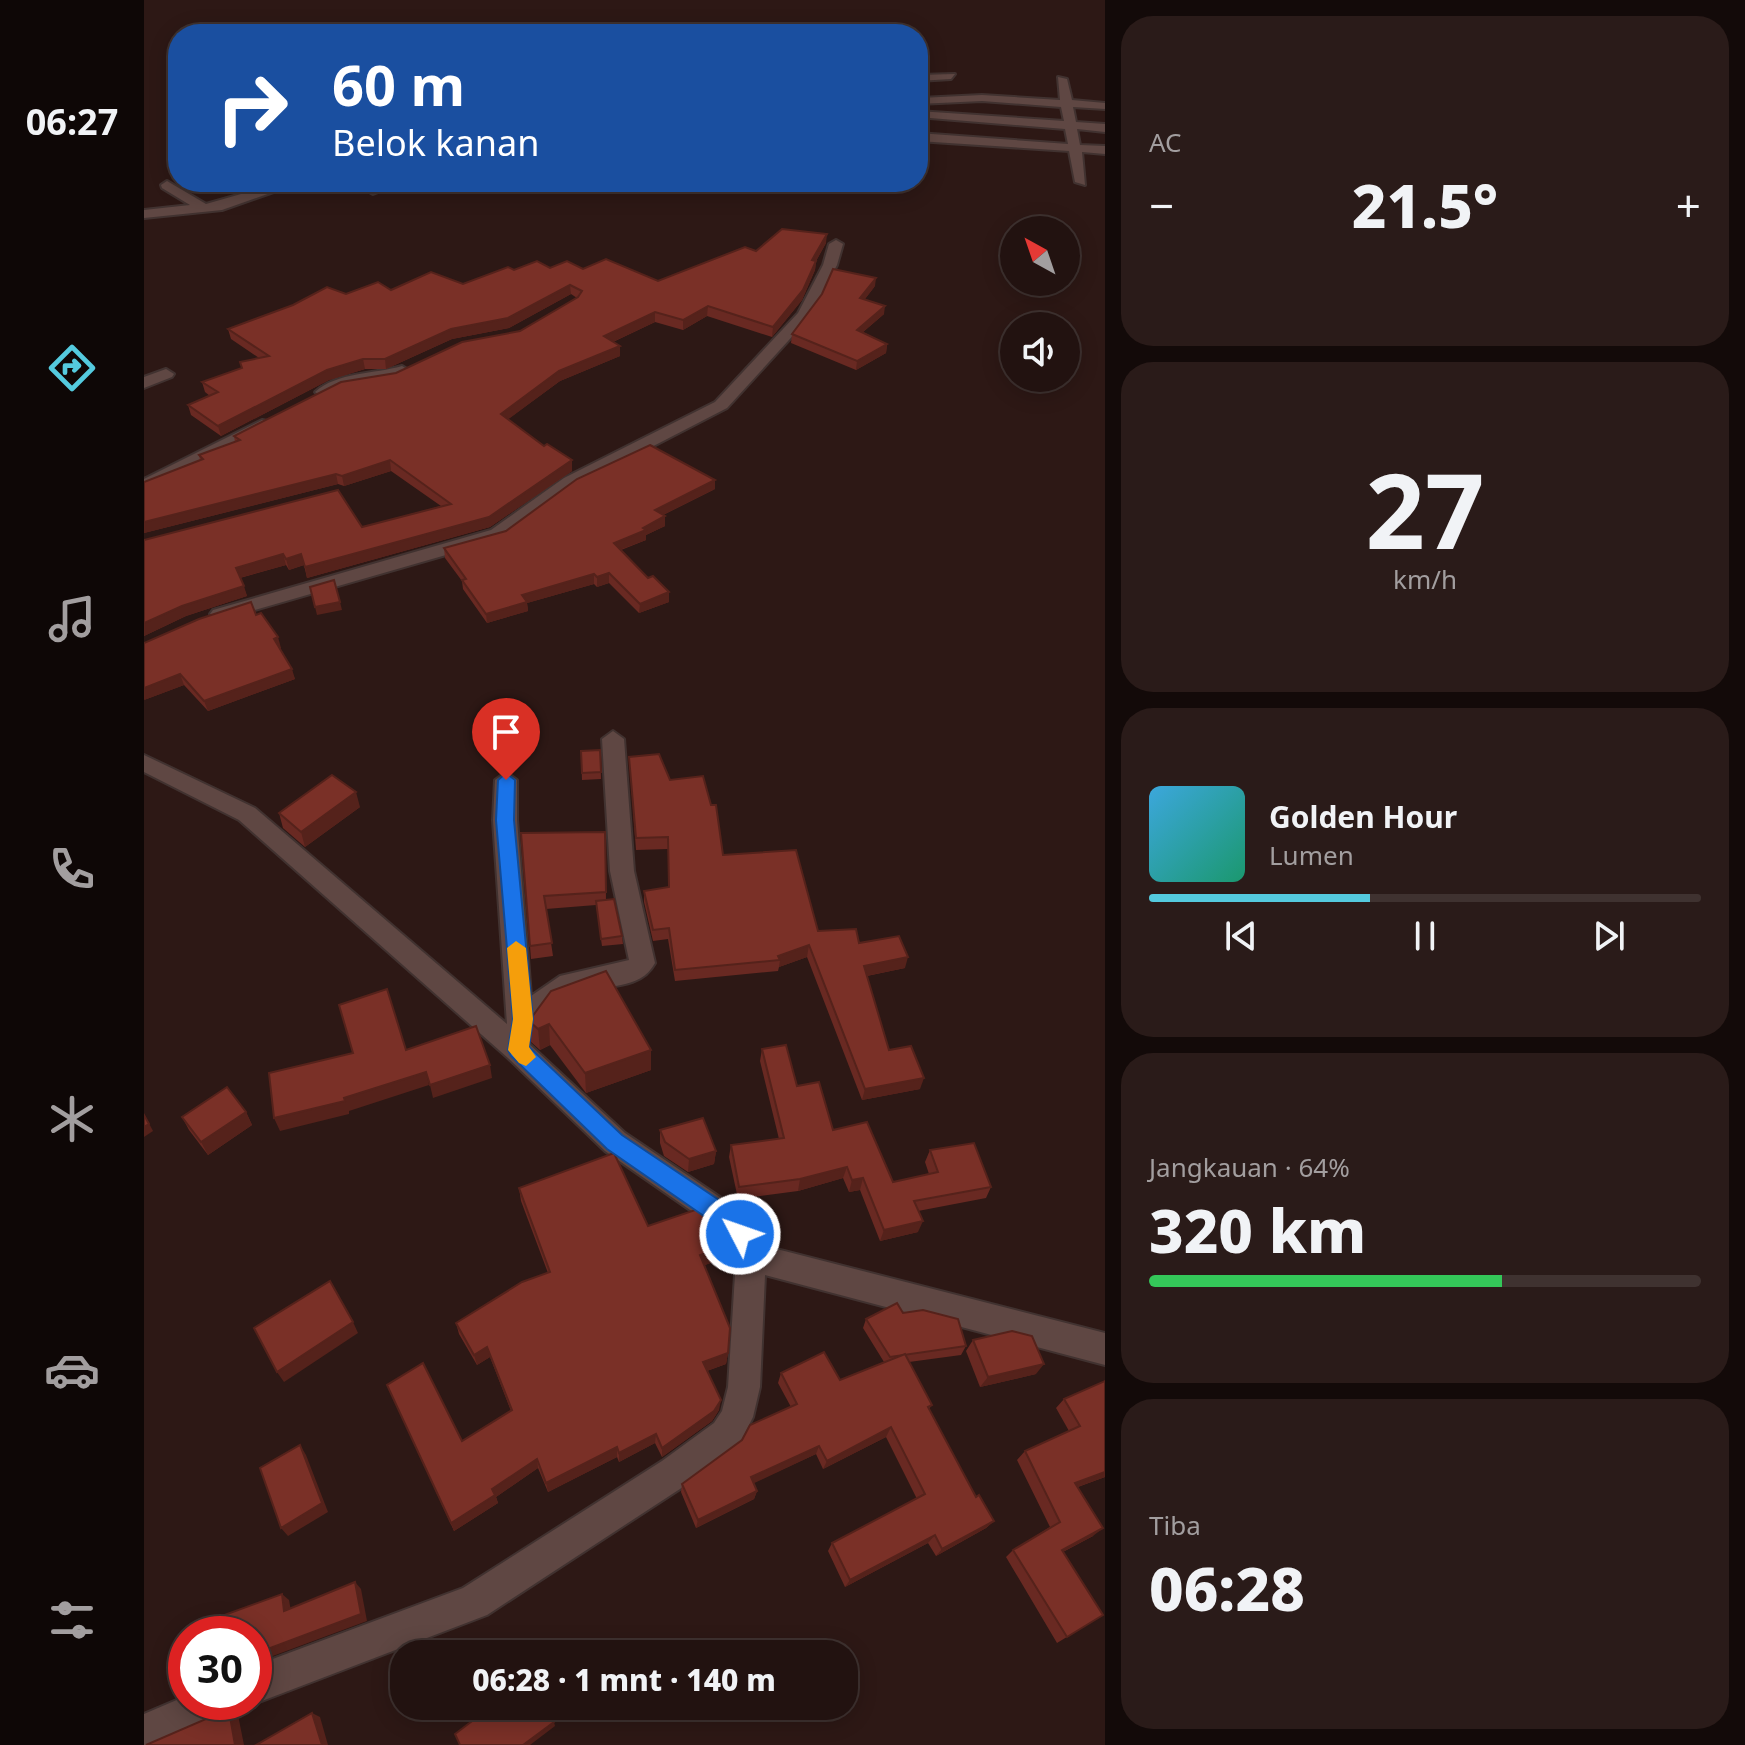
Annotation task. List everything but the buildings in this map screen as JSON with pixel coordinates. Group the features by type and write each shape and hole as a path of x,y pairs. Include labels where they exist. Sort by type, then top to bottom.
{"street":[{"path":"928,77 951,76"},
{"path":"1062,79 1081,182"},
{"path":"928,101 1015,95 1065,104 1105,106"},
{"path":"928,115 1105,128"},
{"path":"928,138 1105,150"},
{"path":"1020,144 1021,163"},
{"path":"178,192 205,209"},
{"path":"144,214 205,209 262,192"},
{"path":"194,623 498,534 570,482 711,411 751,374 804,315 830,265 836,244"},
{"path":"301,403 355,379 390,377 421,362"},
{"path":"144,383 166,374"},
{"path":"144,486 275,417"},
{"path":"521,1034 556,991 573,982 633,971 642,963 622,871 613,739"},
{"path":"144,763 238,806 521,1034 615,1142 729,1220 751,1257 744,1387 737,1417 726,1435 674,1473 474,1602 272,1678"},
{"path":"506,780 505,820 521,1034"},
{"path":"751,1257 1105,1349"},
{"path":"144,1733 174,1720"}],"slow traffic":[{"path":"516,948 523,1019 518,1050 526,1057"}],"route":[{"path":"506,780 505,820 523,1019 518,1050 615,1142 729,1220 740,1234"}]}
